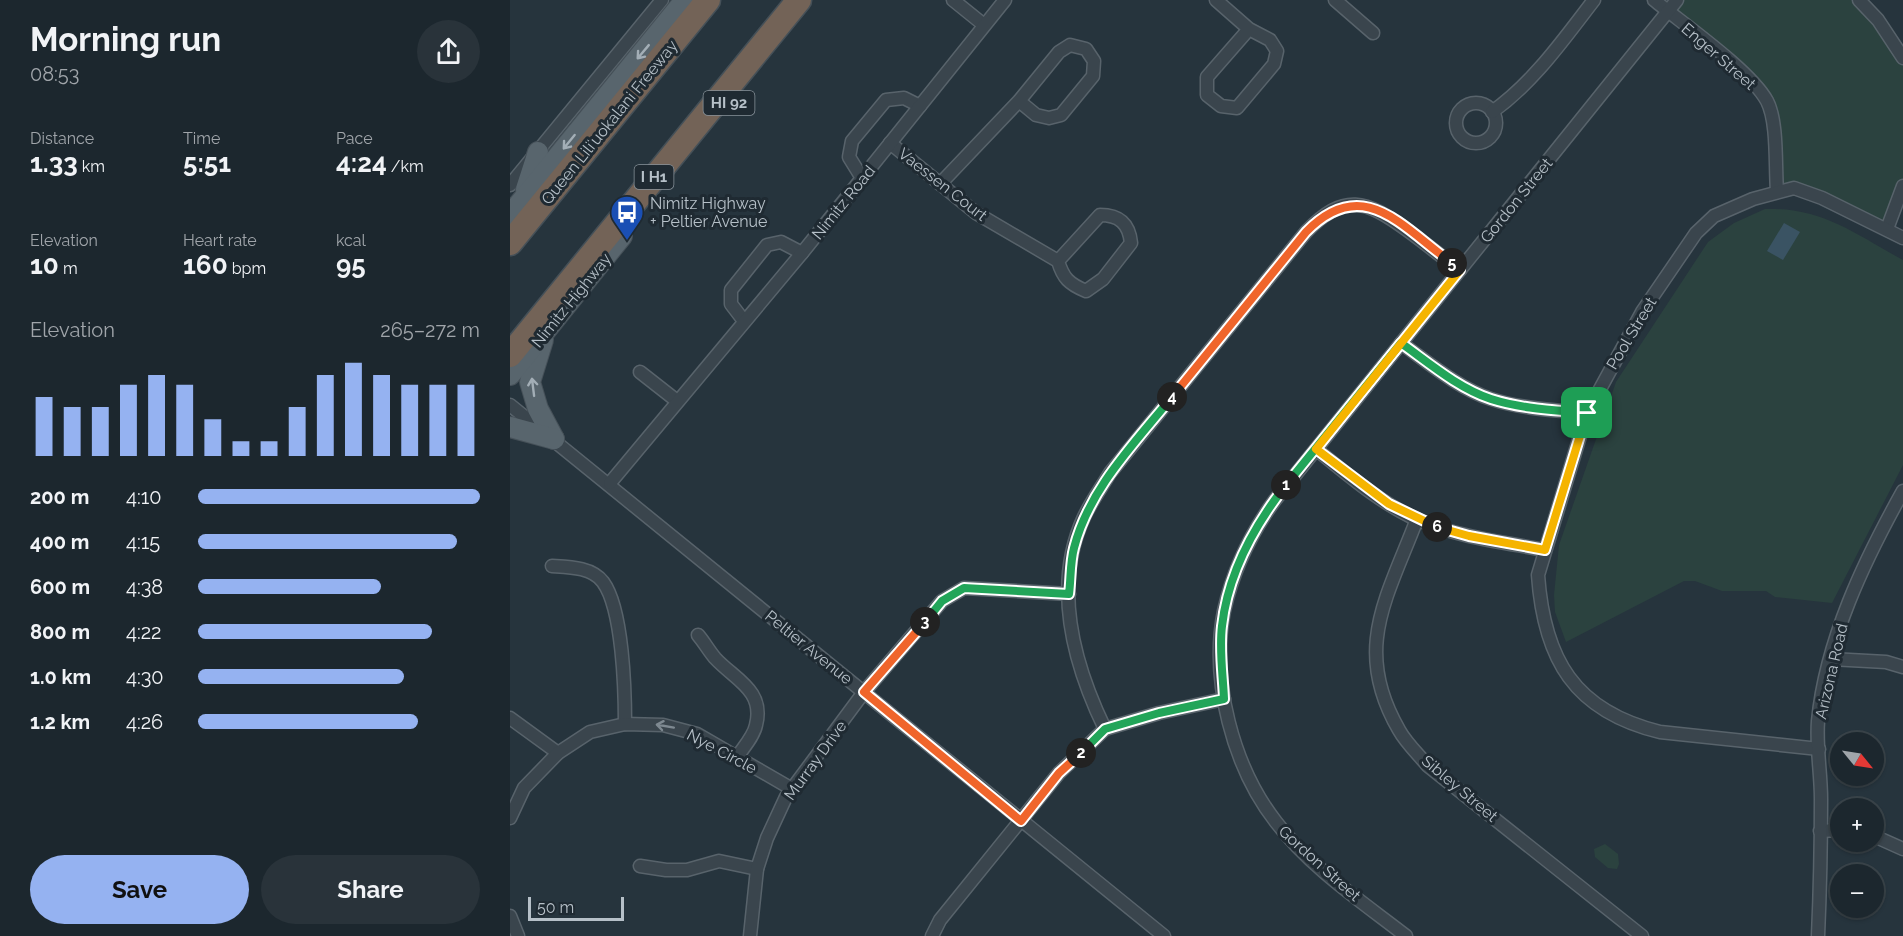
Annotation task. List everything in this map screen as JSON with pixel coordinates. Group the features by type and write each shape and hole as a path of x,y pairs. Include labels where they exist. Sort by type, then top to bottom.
{"highway":[{"name":"Queen Liliʻuokalani Freeway","path":"510,243 706,0"},
{"name":"I H1","path":"510,355 799,0"}],"main road":[{"path":"514,200 686,0"},
{"name":"Nimitz Highway","path":"510,375 812,0"},
{"path":"514,200 538,152"},
{"path":"545,332 530,382 538,409 554,439"},
{"path":"510,427 554,439"}],"street":[{"path":"538,152 662,0"},
{"path":"953,0 984,25"},
{"name":"Nimitz Road","path":"610,483 802,253 1005,0"},
{"path":"1216,0 1249,29 1270,40 1277,51 1274,64 1237,108 1226,108 1207,95 1207,77 1249,29"},
{"path":"1335,0 1373,33"},
{"path":"1492,112 1514,96 1547,60 1594,0"},
{"name":"Enger Street","path":"1654,0 1751,80 1768,102 1773,121 1777,191"},
{"name":"Gordon Street","path":"1406,936 1326,873 1276,823 1261,801 1238,754 1224,699 1222,628 1230,590 1243,553 1275,500 1677,0"},
{"path":"1859,0 1878,20 1903,58"},
{"path":"940,184 1019,101 1059,52 1070,45 1086,49 1094,61 1093,76 1061,115 1049,118 1036,115 1019,101"},
{"path":"862,178 849,157 852,141 886,100 904,98 920,105"},
{"name":"Vaessen Court","path":"890,143 976,213 1058,261 1062,276 1072,285 1086,291 1103,279 1131,243 1130,230 1120,219 1100,215 1058,261"},
{"path":"1887,229 1903,186"},
{"name":"Pool Street","path":"1818,749 1660,732 1627,722 1594,701 1568,676 1550,646 1540,600 1538,575 1587,413 1642,312 1696,233 1714,216 1777,191 1794,188 1903,238"},
{"path":"1105,729 1079,669 1071,631 1069,594 1073,550 1083,518 1110,473 1321,217 1337,207 1357,204 1380,210 1460,270"},
{"path":"744,321 731,304 731,290 766,245 782,242 802,253"},
{"path":"1401,343 1450,377 1490,398 1537,409 1587,413"},
{"path":"640,372 677,401"},
{"name":"Peltier Avenue","path":"510,405 610,483 1164,936"},
{"path":"1316,449 1375,495 1417,519 1469,536 1545,550"},
{"name":"Arizona Road","path":"1818,936 1820,831 1818,722 1831,659 1853,593 1899,506 1903,491"},
{"name":"Sibley Street","path":"1417,519 1377,623 1375,664 1382,693 1400,732 1428,766 1549,859 1642,936"},
{"path":"552,566 583,568 603,582 611,602 624,664 625,724"},
{"name":"Murray Drive","path":"750,936 757,870 767,838 792,789 864,692 942,601 964,588 1069,594"},
{"path":"698,635 716,659 743,681 752,693 758,709 756,728 737,757"},
{"path":"1831,659 1886,662 1903,667"},
{"path":"932,936 940,920 1059,773 1105,729 1159,713 1224,699"},
{"path":"510,718 558,753"},
{"name":"Nye Circle","path":"510,818 524,788 558,753 590,732 625,724 663,725 697,734 792,789"},
{"path":"1820,831 1830,830"},
{"path":"1884,840 1903,849"},
{"path":"640,866 687,870 719,861 757,870"},
{"path":"510,916 518,936"}],"green space":[{"path":"1677,0 1859,0 1903,58 1903,186 1887,229 1822,198 1777,191 1768,102 1668,11"},
{"path":"1765,209 1804,212 1821,217 1903,260 1903,465 1832,603 1775,597 1766,591 1722,591 1695,581 1684,581 1566,642 1555,612 1554,595 1559,545 1616,382 1708,242 1734,223"},
{"path":"1605,844 1618,854 1617,869 1608,868 1595,857 1594,849"}],"water":[{"path":"1784,223 1800,232 1783,260 1767,251"}],"place":[{"name":"Nimitz Highway + Peltier Avenue","path":"627,241"}],"route":[{"path":"1587,413 1537,409 1490,398 1450,377 1401,343 1316,449 1275,500 1252,534 1243,553 1224,611 1221,648 1224,699 1159,713 1105,729 1059,773 1021,821 864,692 942,601 964,588 1069,594 1073,550 1083,518 1110,473 1306,232 1321,217 1337,207 1357,204 1380,210 1460,270 1358,396 1316,449 1375,495 1417,519 1469,536 1545,550 1587,413"}]}
